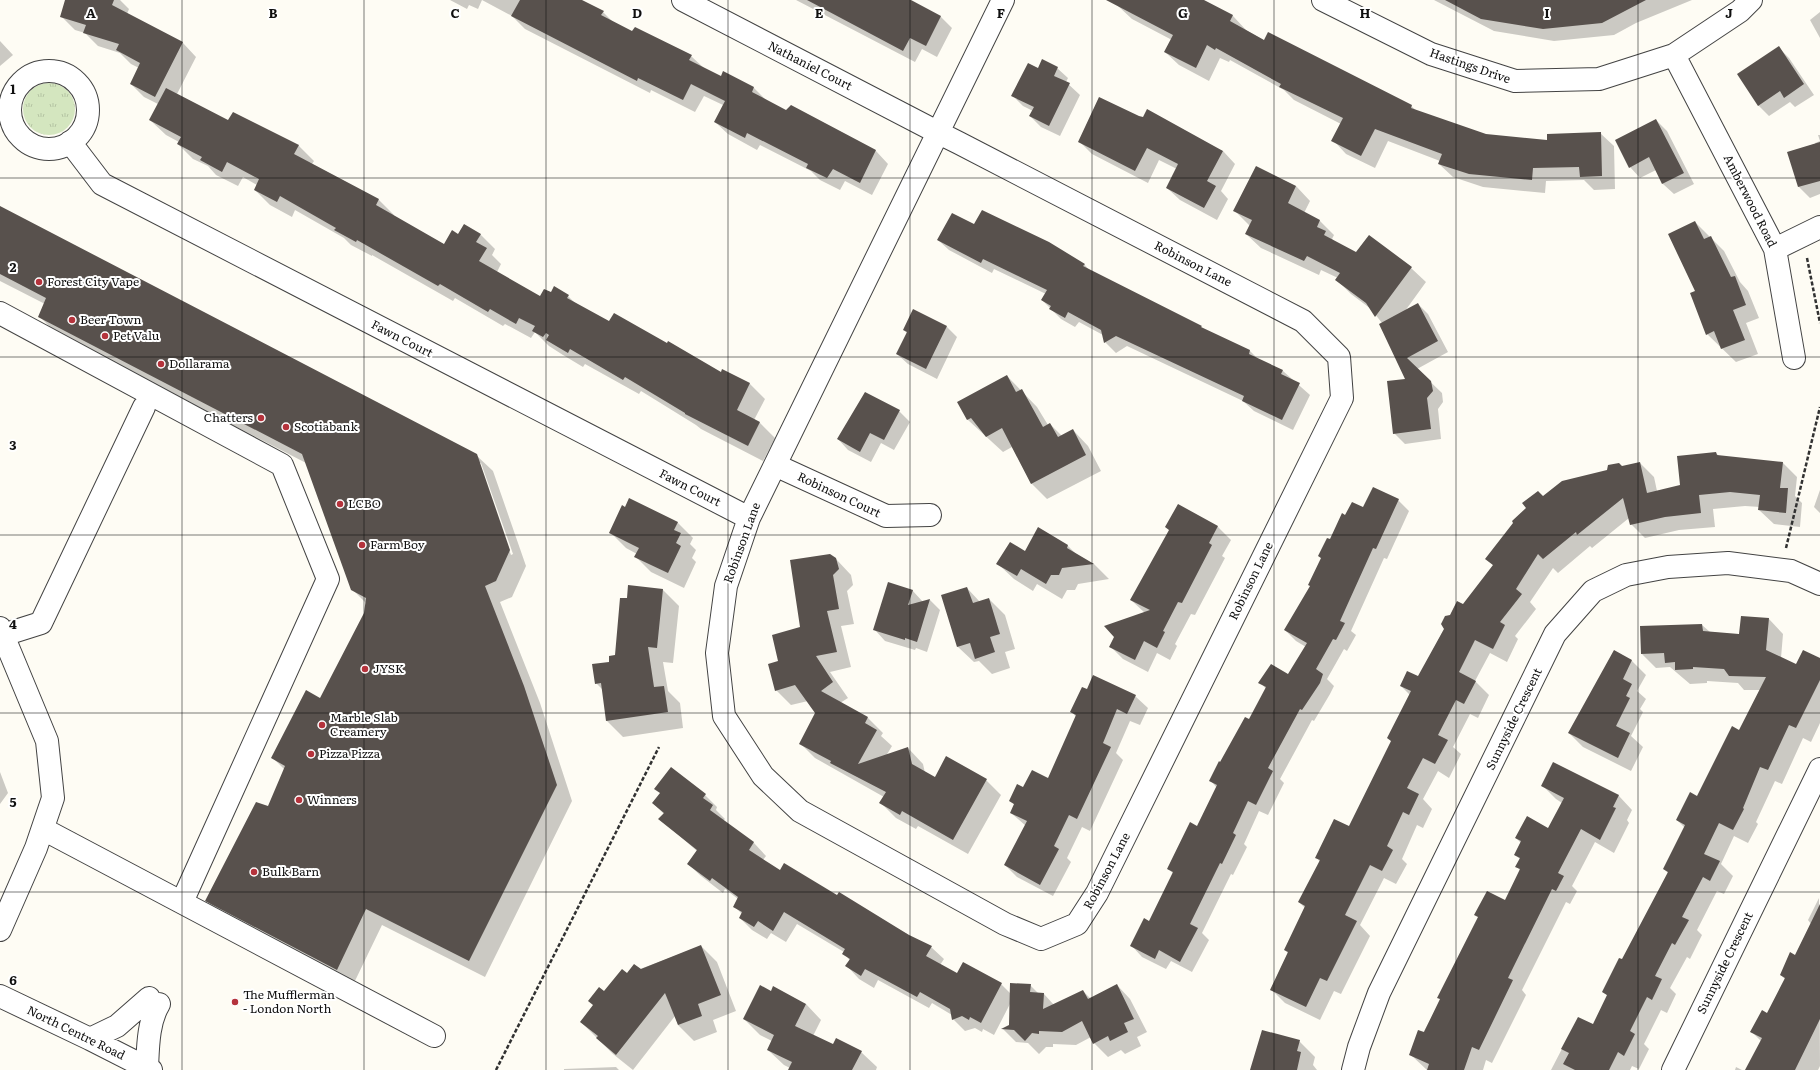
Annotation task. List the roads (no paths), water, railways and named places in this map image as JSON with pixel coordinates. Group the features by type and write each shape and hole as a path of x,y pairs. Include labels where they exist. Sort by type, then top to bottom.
{"street":[{"name":"Nathaniel Court","path":"682,0 938,132"},
{"name":"Robinson Lane","path":"938,132 1303,321 1339,357 1342,398 1097,894 1077,924 1041,939 1006,924 800,811 763,776 724,716 717,653 726,586 749,518 938,132 1003,0"},
{"name":"Hastings Drive","path":"1323,0 1431,54 1515,82 1599,79 1674,55 1740,11 1751,0"},
{"name":"Amberwood Road","path":"1674,55 1775,250 1794,358"},
{"name":"Fawn Court","path":"70,142 102,184 749,518"},
{"path":"1775,250 1820,227"},
{"path":"0,313 282,465 328,579 182,902"},
{"path":"0,930 36,848 54,798 47,741 2,631 40,623 144,407"},
{"name":"Robinson Court","path":"775,465 886,516 930,515"},
{"name":"Sunnyside Crescent","path":"1353,1070 1359,1047 1378,993 1555,634 1593,591 1626,575 1668,567 1728,563 1791,571 1820,584"},
{"name":"Sunnyside Crescent","path":"1673,1070 1820,769"},
{"path":"43,829 434,1036"},
{"name":"North Centre Road","path":"0,996 149,1069"},
{"path":"90,1039 117,1026 154,1001 155,1011 149,1044 149,1069"}],"place":[{"name":"Forest City Vape","path":"39,282"},
{"name":"Beer Town","path":"72,320"},
{"name":"Pet Valu","path":"105,336"},
{"name":"Dollarama","path":"161,364"},
{"name":"Chatters","path":"261,418"},
{"name":"Scotiabank","path":"286,427"},
{"name":"LCBO","path":"340,504"},
{"name":"Farm Boy","path":"362,545"},
{"name":"JYSK","path":"365,669"},
{"name":"Marble Slab Creamery","path":"322,725"},
{"name":"Pizza Pizza","path":"311,754"},
{"name":"Winners","path":"299,800"},
{"name":"Bulk Barn","path":"254,872"},
{"name":"The Mufflerman - London North","path":"235,1002"}]}
